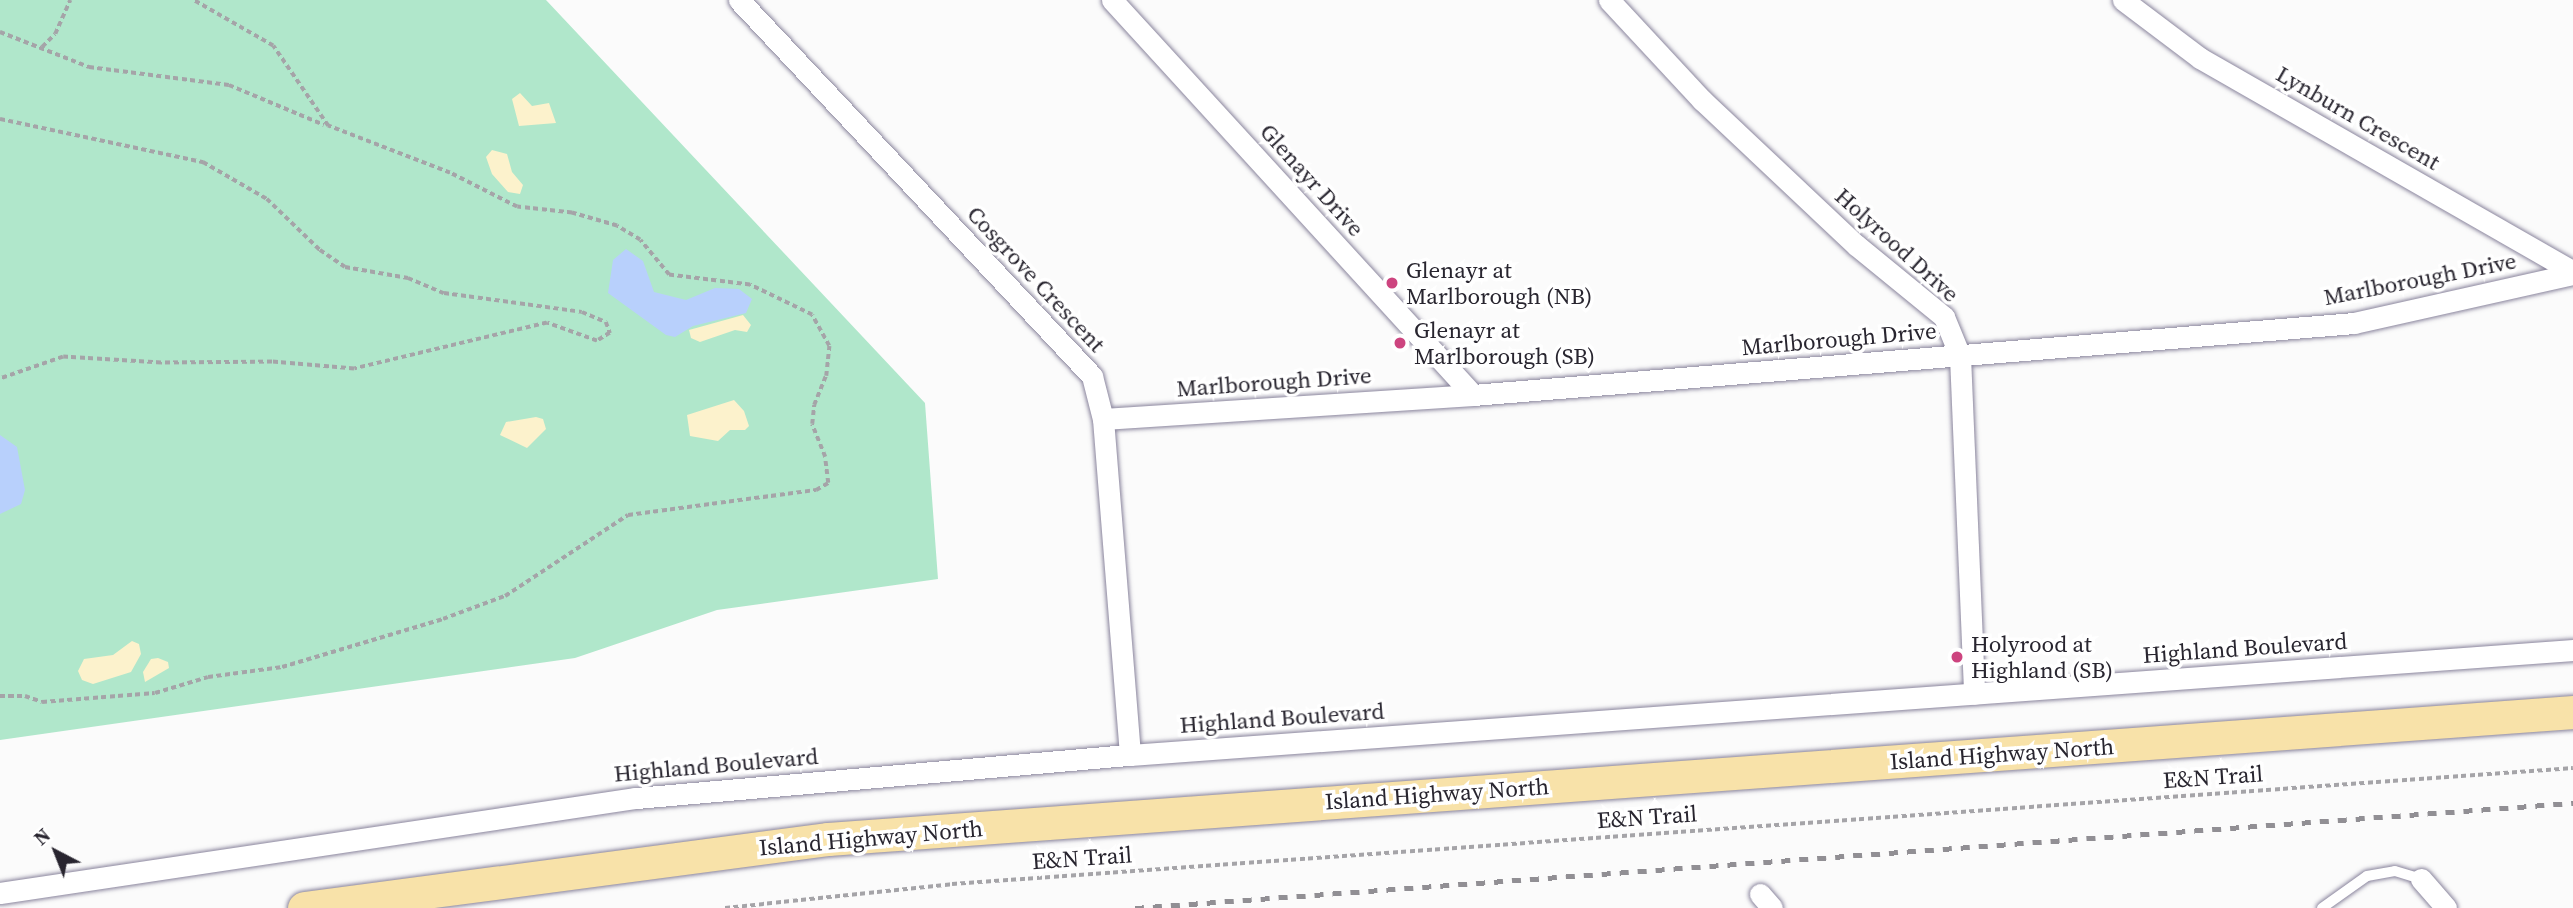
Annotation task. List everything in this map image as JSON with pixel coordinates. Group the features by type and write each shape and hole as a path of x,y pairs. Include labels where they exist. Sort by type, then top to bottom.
{"main road":[{"name":"Island Highway North","path":"303,908 828,838 2573,712"}],"street":[{"name":"Cosgrove Crescent","path":"739,0 1092,376 1103,419 1130,755"},
{"name":"Glenayr Drive","path":"1112,0 1473,395"},
{"name":"Holyrood Drive","path":"1609,0 1702,100 1836,227 1944,317 1960,356 1974,694"},
{"name":"Lynburn Crescent","path":"2123,0 2200,58 2573,273"},
{"name":"Marlborough Drive","path":"1103,419 1473,395 2354,323 2573,273"},
{"name":"Highland Boulevard","path":"0,893 636,798 1130,755 2573,650"},
{"path":"2421,880 2446,908"}],"lane":[{"path":"2322,908 2367,876 2395,871 2421,880"}],"path":[{"path":"42,47 55,34 70,0"},
{"path":"193,0 273,46 306,101 328,126"},
{"path":"0,32 89,67 229,85 450,173 517,207 572,213 617,226 640,240 669,275 750,285 813,315 829,346 826,376 812,416 828,483 816,490 628,515 505,596 443,620 282,667 208,677 155,693 42,702 25,696 0,696"},
{"path":"0,119 203,162 261,194 345,267 408,278 444,293 582,312 606,322 610,334 597,341 547,323 354,369 272,362 161,363 64,357 0,379"},
{"name":"E&N Trail","path":"725,908 952,884 2573,768"}],"green space":[{"path":"0,0 546,0 925,403 938,579 717,610 575,658 0,740"}],"sand":[{"path":"520,93 532,106 549,103 556,123 519,126 512,99"},
{"path":"492,150 507,154 512,172 523,185 520,194 508,192 492,174 486,157"},
{"path":"743,315 751,325 747,332 735,330 700,342 691,338 689,330"},
{"path":"734,400 744,411 749,426 745,430 730,430 718,441 690,436 687,415"},
{"path":"536,417 543,419 546,429 527,448 500,435 506,422"},
{"path":"132,641 139,644 141,654 131,672 93,684 82,680 78,671 84,659 113,655"},
{"path":"158,658 168,662 169,668 145,682 143,672 151,659"}],"water":[{"path":"626,249 643,261 654,292 686,300 715,288 739,289 752,299 746,313 693,326 675,337 666,335 608,293 613,260"},
{"path":"0,435 17,447 25,490 21,504 0,514"}],"railway":[{"path":"1135,908 2573,803"}],"place":[{"name":"Glenayr at Marlborough (NB)","path":"1392,283"},
{"name":"Glenayr at Marlborough (SB)","path":"1400,343"},
{"name":"Holyrood at Highland (SB)","path":"1957,657"}]}
